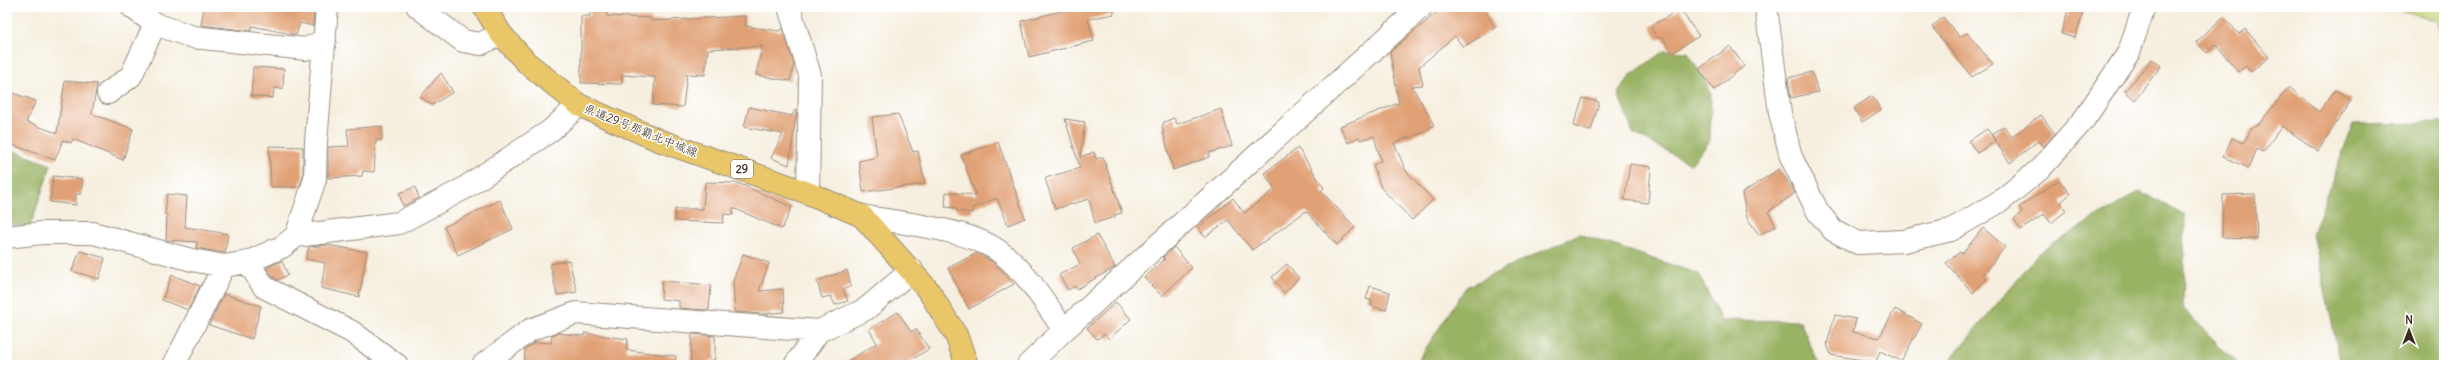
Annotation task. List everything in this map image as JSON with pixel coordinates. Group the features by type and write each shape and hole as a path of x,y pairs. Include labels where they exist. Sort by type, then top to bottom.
{"main road":[{"name":"県道29号那覇北中城線","path":"484,7 501,34 526,62 579,105 658,140 808,193 862,216 912,270 944,313 956,335 967,365"}],"street":[{"path":"132,7 155,24 192,37 306,49 324,40"},
{"path":"296,236 315,179 316,142 327,7"},
{"path":"418,7 463,41 480,44 501,34"},
{"path":"789,7 810,75 808,193"},
{"path":"1028,365 1064,330 1421,7"},
{"path":"1766,7 1780,113 1791,157 1818,212 1833,230 1858,243 1904,241 1951,230 2002,200 2040,169 2085,118 2129,52 2144,7"},
{"path":"108,93 131,76 155,24"},
{"path":"7,237 42,233 93,233 192,260 224,266 248,262 282,246 296,236 399,224 463,189 550,131 579,105"},
{"path":"862,216 969,237 1000,252 1029,280 1064,330"},
{"path":"248,262 264,287 352,332 397,365"},
{"path":"174,365 224,266"},
{"path":"483,365 530,330 576,313 819,331 866,309 912,270"},
{"path":"795,365 819,331"}],"green space":[{"path":"2391,7 2444,7 2444,45 2436,21"},
{"path":"1664,51 1688,52 1711,92 1710,141 1691,164 1633,133 1618,93 1631,75"},
{"path":"2444,123 2444,365 2341,365 2313,234 2353,124"},
{"path":"7,148 51,165 30,227 7,224"},
{"path":"2140,191 2185,216 2183,308 2238,365 1946,365 2040,252"},
{"path":"1579,234 1699,274 1721,320 1800,321 1819,365 1415,365 1466,287"}],"building":[{"path":"204,7 314,7 313,26 300,23 296,35 252,26 251,31 201,25"},
{"path":"590,7 607,7 607,16 651,18 651,21 745,16 745,26 779,31 783,28 794,64 790,81 756,75 762,46 708,49 705,75 687,74 683,107 653,105 655,77 622,75 622,84 581,83 581,16 590,16"},
{"path":"1078,7 1114,7 1114,14 1088,19 1094,41 1029,57 1021,21"},
{"path":"1443,7 1483,7 1495,28 1463,47 1455,36 1419,67 1423,85 1412,86 1434,125 1424,132 1394,143 1406,171 1433,200 1412,220 1381,188 1373,165 1381,161 1374,136 1360,140 1359,137 1348,143 1340,126 1399,103 1390,52"},
{"path":"2069,7 2085,7 2075,38 2061,34"},
{"path":"1680,9 1699,36 1672,53 1662,37 1658,39 1650,27"},
{"path":"1943,17 1960,37 1967,33 1993,64 1972,77 1932,27"},
{"path":"2223,17 2239,34 2245,29 2269,57 2251,72 2246,66 2238,72 2216,44 2207,53 2196,42"},
{"path":"1730,46 1744,66 1714,90 1699,69"},
{"path":"2152,59 2161,66 2135,100 2125,91"},
{"path":"253,67 284,69 283,89 274,88 273,98 251,96"},
{"path":"1812,72 1818,92 1791,98 1788,78"},
{"path":"441,73 453,92 432,105 420,97"},
{"path":"65,81 97,84 92,114 133,129 123,160 73,139 71,143 63,140 55,160 7,143 7,91 36,101 26,122 57,133"},
{"path":"2289,87 2319,112 2335,90 2351,100 2318,151 2282,126 2263,152 2257,149 2249,168 2223,157 2232,138 2244,143 2251,129 2258,125"},
{"path":"1872,96 1881,110 1862,122 1854,108"},
{"path":"1583,98 1599,102 1591,131 1573,126"},
{"path":"749,107 792,116 795,110 797,110 789,165 771,158 783,134 744,127"},
{"path":"1221,109 1232,146 1209,153 1209,157 1173,170 1162,127 1164,122 1174,118 1177,124"},
{"path":"898,114 913,152 918,151 925,184 863,192 859,161 877,157 872,117"},
{"path":"2041,115 2055,134 2043,147 2038,141 2010,163 1991,135 2004,126 2012,137"},
{"path":"1065,119 1085,122 1080,157 1094,152 1096,159 1103,157 1122,213 1114,215 1115,217 1095,223 1089,199 1055,209 1045,178 1080,168"},
{"path":"382,126 382,140 376,140 374,172 363,171 362,176 328,178 328,147 349,146 347,129"},
{"path":"1987,129 1996,141 1977,153 1969,141"},
{"path":"998,142 1025,218 1008,225 997,198 972,208 972,213 956,211 956,208 945,207 946,192 976,195 961,155"},
{"path":"269,146 303,147 303,177 299,187 271,187"},
{"path":"1298,148 1324,188 1321,191 1355,227 1337,245 1306,211 1252,250 1228,220 1205,237 1198,228 1233,198 1244,213 1275,189 1264,173"},
{"path":"1630,164 1651,167 1648,203 1624,200"},
{"path":"1779,169 1795,193 1768,212 1776,226 1759,235 1747,218 1742,193"},
{"path":"53,176 83,179 81,194 76,194 76,205 50,202"},
{"path":"2059,180 2070,194 2061,202 2066,211 2051,223 2044,214 2021,230 2014,219 2022,212 2019,207"},
{"path":"705,182 738,183 792,207 782,229 733,208 733,215 724,214 723,223 675,221 675,209 703,209"},
{"path":"415,187 419,198 403,206 399,193"},
{"path":"167,194 187,196 185,227 228,234 225,253 196,248 197,242 166,240 167,215 165,214"},
{"path":"2255,194 2257,239 2222,238 2223,195"},
{"path":"500,200 513,229 458,255 444,227"},
{"path":"1983,228 2005,247 1983,275 1987,278 1973,293 1946,263 1960,252 1962,254"},
{"path":"1097,235 1115,267 1077,289 1075,286 1068,290 1059,275 1080,264 1073,248"},
{"path":"327,245 367,252 359,297 321,288 325,263 306,259 309,247"},
{"path":"1174,247 1192,268 1162,296 1144,278 1165,259 1163,257"},
{"path":"80,251 105,258 99,279 72,271"},
{"path":"977,253 993,262 1014,284 969,309 948,268"},
{"path":"743,254 769,263 759,291 783,289 784,312 763,314 735,312 733,281"},
{"path":"569,260 577,292 557,295 550,264"},
{"path":"282,261 288,275 277,280 266,268"},
{"path":"1287,264 1299,278 1284,293 1272,277"},
{"path":"847,270 851,286 843,290 848,301 835,305 831,296 822,298 817,281"},
{"path":"172,275 200,286 188,310 162,300"},
{"path":"662,281 711,285 709,310 679,308 679,301 661,299"},
{"path":"1370,286 1390,292 1386,310 1371,306 1372,301 1366,299"},
{"path":"224,294 261,306 252,339 209,325"},
{"path":"1116,302 1131,319 1109,339 1104,334 1097,339 1087,328"},
{"path":"1895,309 1922,324 1901,361 1880,351 1876,362 1831,355 1827,344 1835,315 1856,319 1853,332 1879,338"},
{"path":"898,312 911,332 916,329 929,349 903,365 842,365 877,343 869,329"},
{"path":"558,333 584,336 584,333 628,339 626,350 676,356 675,365 524,365 525,349 535,342 551,343 552,335"},
{"path":"692,334 715,336 715,359 700,365 690,365"}]}
